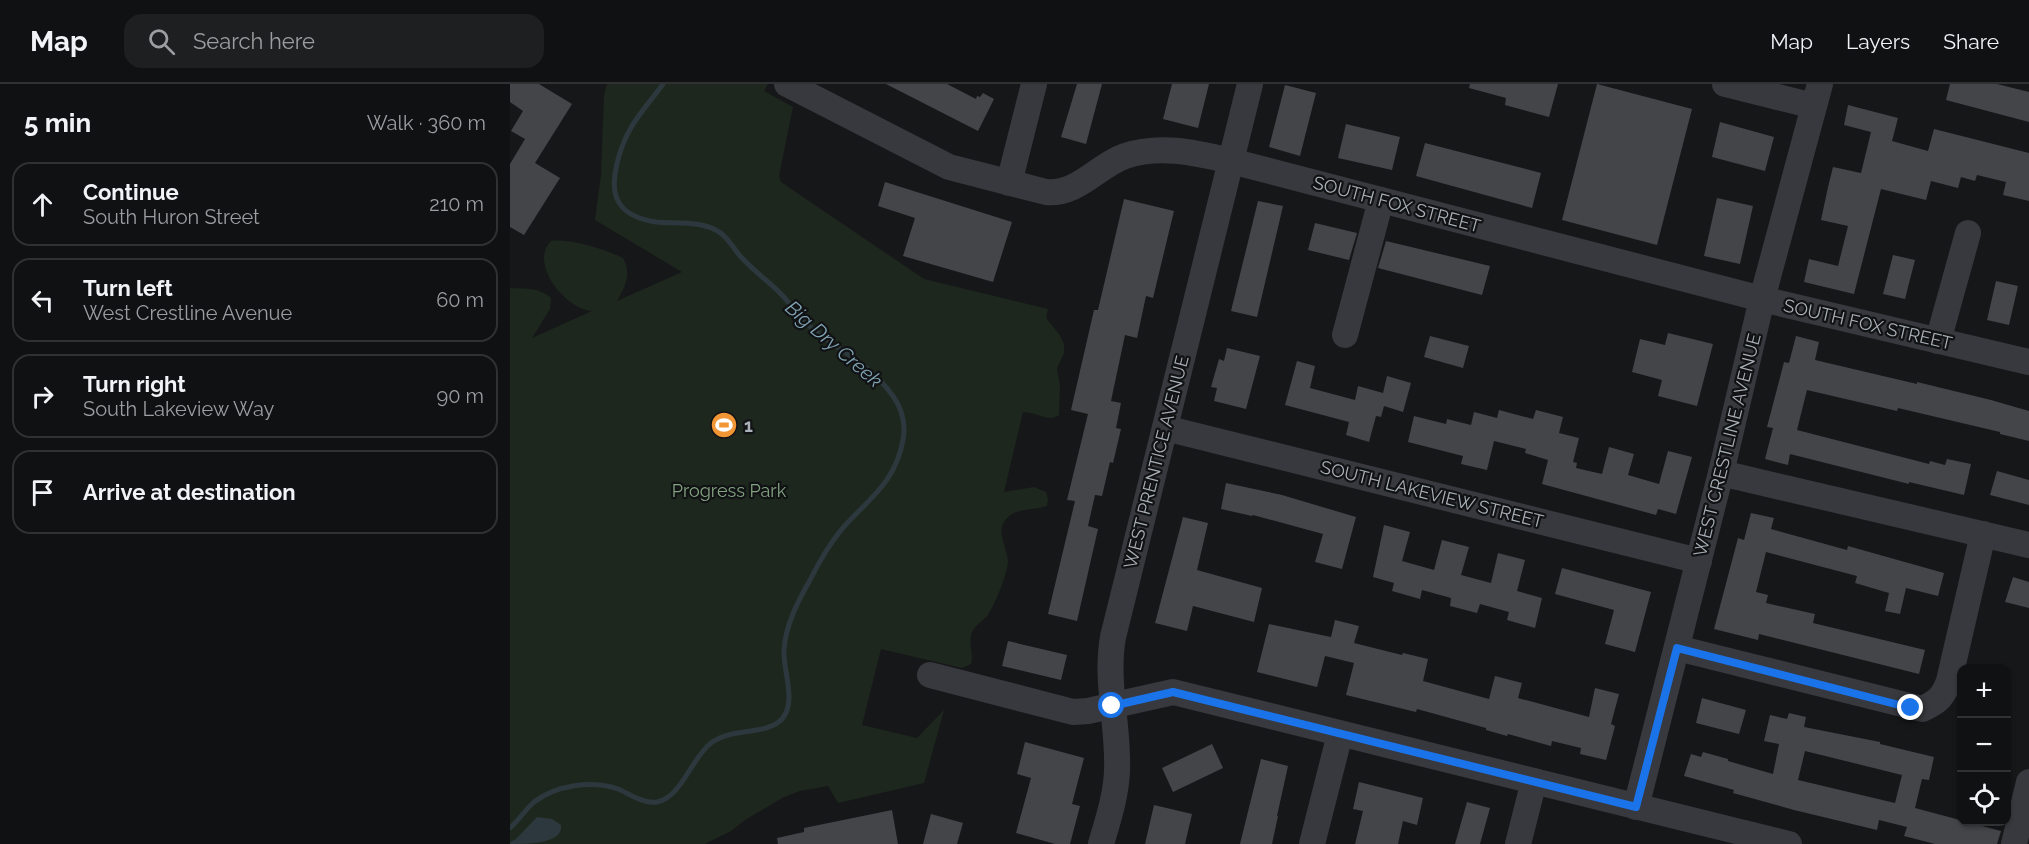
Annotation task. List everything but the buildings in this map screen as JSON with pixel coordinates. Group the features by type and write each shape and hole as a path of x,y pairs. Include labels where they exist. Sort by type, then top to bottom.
{"street":[{"name":"SOUTH FOX STREET","path":"787,84 949,167 1046,192 1064,192 1124,156 1146,151 1183,151 1231,161 1762,299 2029,362"},
{"path":"1010,183 1034,84"},
{"name":"WEST PRENTICE AVENUE","path":"1101,844 1111,807 1117,771 1110,664 1113,637 1250,84"},
{"path":"1725,84 1817,95"},
{"name":"WEST CRESTLINE AVENUE","path":"1636,807 1721,474 1762,299 1817,95"},
{"path":"1345,335 1381,200"},
{"path":"1938,341 1968,233"},
{"name":"SOUTH LAKEVIEW STREET","path":"1165,428 1699,561"},
{"path":"1721,474 2029,544"},
{"path":"1677,648 1922,709 1934,704 1944,695 1949,681 1983,534"},
{"path":"930,675 1073,712 1088,711 1173,692 1636,807 1725,836 1789,844"},
{"path":"1312,844 1340,734"},
{"path":"1518,844 1534,781"},
{"path":"2014,844 2029,782"}],"green space":[{"name":"Progress Park","path":"607,84 768,84 764,91 793,107 779,176 781,182 924,279 1048,309 1046,318 1064,344 1064,353 1057,368 1060,386 1059,415 1047,418 1023,412 1004,492 1034,487 1046,492 1047,506 1016,512 1003,523 1002,534 1008,562 1007,568 991,610 972,632 971,664 962,668 881,649 862,725 917,738 944,710 924,783 838,803 828,786 800,791 784,797 731,831 705,844 510,844 510,288 537,290 551,298 550,309 532,338 592,311 582,309 572,303 562,294 547,273 544,262 545,251 551,241 578,243 623,258 627,275 617,301 682,272 595,220 601,175 604,95"}],"shaded area":[{"path":"537,817 552,819 561,825 557,836 543,842 510,844 510,842 516,839"}],"waterway":[{"name":"Big Dry Creek","path":"510,828 534,802 563,788 586,785 608,786 647,802 665,799 680,785 704,749 711,743 729,735 767,728 782,719 786,712 789,695 784,651 793,614 832,542 887,480 894,468 903,440 904,422 901,411 883,384 861,364 804,321 781,294 742,258 723,235 712,228 696,224 646,220 631,214 620,204 614,187 620,154 632,126 663,84"}],"place":[{"name":"1","path":"724,425"}],"route":[{"path":"1112,706 1173,692 1636,807 1677,648 1911,708"}]}
